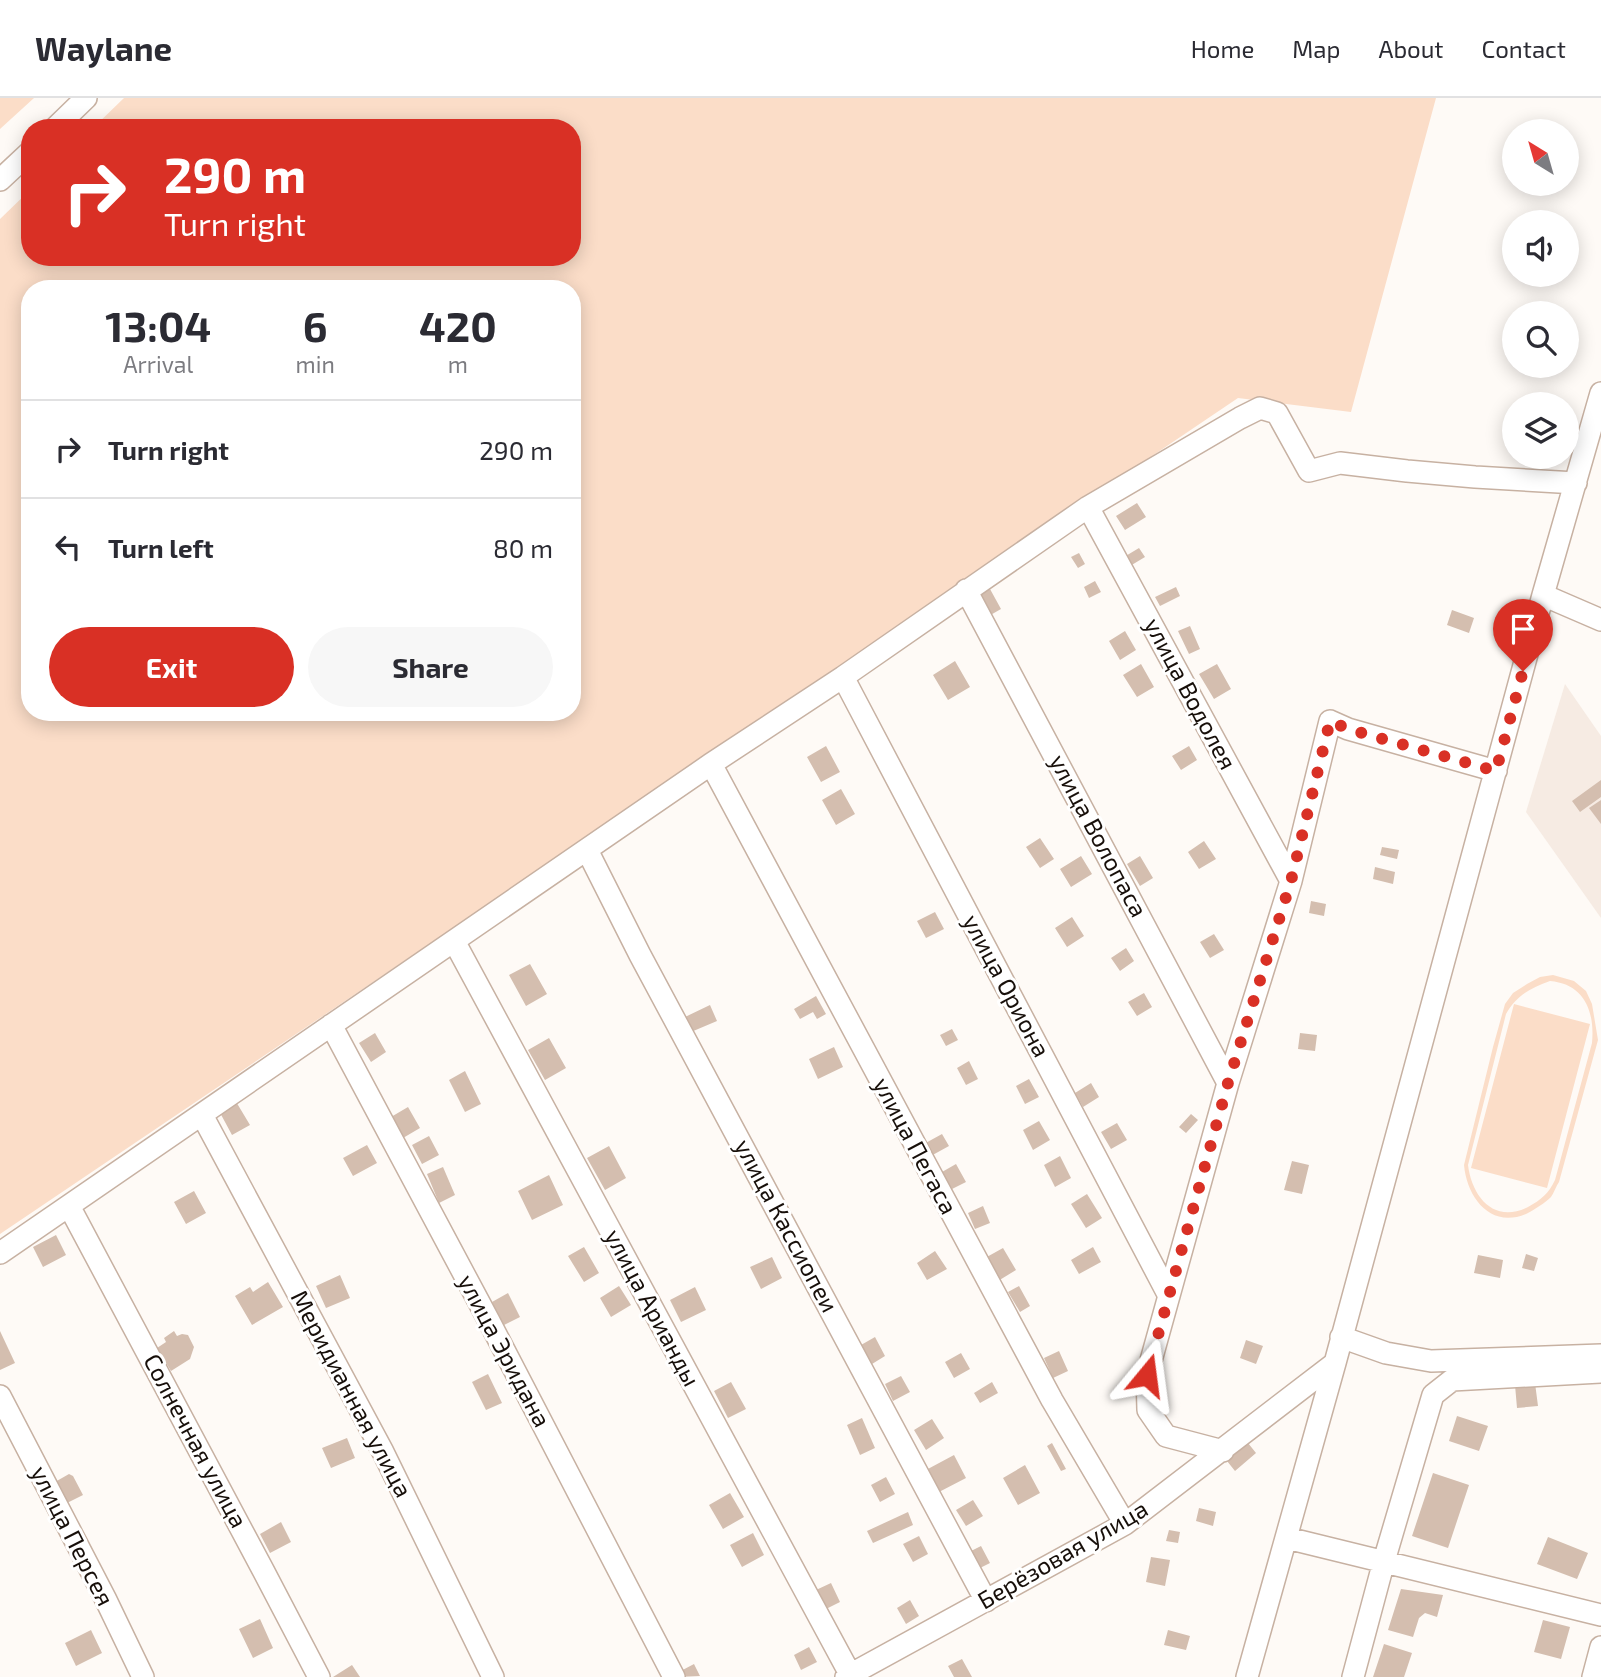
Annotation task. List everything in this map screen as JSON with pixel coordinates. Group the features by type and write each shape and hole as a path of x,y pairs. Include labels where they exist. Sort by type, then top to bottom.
{"street":[{"path":"64,119 86,98"},
{"path":"0,180 21,160"},
{"path":"1247,1677 1543,595 1601,393"},
{"path":"0,1253 1088,507 1260,408 1277,413 1309,471 1340,463 1461,476 1576,483"},
{"name":"улица Водолея","path":"1088,507 1291,881"},
{"name":"улица Волопаса","path":"966,590 1228,1083"},
{"path":"1543,595 1601,620"},
{"name":"улица Ориона","path":"842,677 1169,1296"},
{"path":"1223,1451 1166,1436 1148,1409 1147,1375 1228,1083 1291,881 1330,721 1348,729 1496,771"},
{"name":"улица Пегаса","path":"711,764 1052,1400 1125,1524"},
{"name":"улица Кассиопеи","path":"587,850 640,955 986,1601"},
{"name":"улица Арианды","path":"454,941 848,1676"},
{"name":"улица Эридана","path":"331,1025 674,1677"},
{"name":"Меридианная улица","path":"202,1115 383,1452 493,1677"},
{"name":"Солнечная улица","path":"69,1206 319,1677"},
{"path":"1341,1337 1386,1353 1431,1361 1601,1355"},
{"name":"Берёзовая улица","path":"848,1676 1125,1524 1335,1363"},
{"path":"1353,1677 1433,1395 1452,1380 1601,1372"},
{"name":"улица Персея","path":"0,1396 143,1677"},
{"path":"1287,1538 1600,1610"},
{"path":"1593,1677 1601,1647"}],"shaded area":[{"path":"0,98 34,98 0,129"},
{"path":"124,98 1436,98 1351,412 1238,398 0,1234 0,219 21,199 21,266 581,266 581,119 102,119"},
{"path":"1565,684 1601,736 1601,918 1526,812"},
{"path":"1553,975 1574,981 1586,991 1592,1004 1598,1040 1559,1182 1553,1194 1528,1213 1503,1217 1483,1208 1476,1199 1470,1189 1464,1165 1505,1004 1513,993 1540,977","holes":["1550,981 1562,983 1579,993 1585,1001 1591,1020 1592,1043 1555,1180 1544,1196 1528,1207 1516,1211 1495,1210 1480,1197 1470,1177 1468,1165 1506,1014 1514,1002 1530,990"]},
{"path":"1514,1004 1590,1024 1547,1188 1471,1168"}],"building":[{"path":"1137,503 1146,517 1125,530 1116,516"},
{"path":"1139,548 1145,557 1130,566 1124,557"},
{"path":"1079,553 1085,564 1078,568 1071,557"},
{"path":"1095,581 1101,592 1089,598 1084,587"},
{"path":"1176,587 1180,596 1160,606 1155,597"},
{"path":"990,589 1001,609 987,617 975,597"},
{"path":"1452,610 1474,618 1469,633 1447,625"},
{"path":"1190,626 1200,649 1189,654 1178,631"},
{"path":"1125,631 1136,650 1120,660 1109,641"},
{"path":"955,661 970,687 948,700 933,675"},
{"path":"1141,664 1154,687 1137,697 1123,675"},
{"path":"1217,664 1231,689 1214,699 1199,674"},
{"path":"826,746 840,772 821,782 807,757"},
{"path":"1189,746 1197,760 1181,770 1172,756"},
{"path":"1601,780 1601,797 1580,812 1572,801"},
{"path":"841,789 855,814 836,825 822,800"},
{"path":"1601,800 1601,824 1589,808"},
{"path":"1040,838 1054,859 1040,868 1026,847"},
{"path":"1204,841 1216,859 1199,869 1188,852"},
{"path":"1382,847 1399,850 1397,859 1380,855"},
{"path":"1081,856 1092,874 1071,887 1060,869"},
{"path":"1140,856 1153,878 1140,886 1127,864"},
{"path":"1375,867 1395,872 1393,884 1373,879"},
{"path":"1311,901 1326,904 1324,916 1309,913"},
{"path":"935,912 944,929 926,938 917,921"},
{"path":"1072,917 1084,936 1067,947 1055,928"},
{"path":"1214,934 1224,950 1210,958 1200,942"},
{"path":"1126,948 1134,961 1120,971 1111,958"},
{"path":"530,964 547,994 526,1006 509,975"},
{"path":"1144,993 1152,1007 1137,1016 1128,1002"},
{"path":"816,996 826,1014 817,1019 813,1012 800,1019 794,1009"},
{"path":"710,1005 717,1021 691,1032 685,1017"},
{"path":"952,1029 958,1040 946,1046 940,1035"},
{"path":"375,1033 386,1052 371,1062 359,1043"},
{"path":"1300,1033 1317,1035 1315,1051 1298,1049"},
{"path":"549,1038 566,1068 545,1080 528,1050"},
{"path":"834,1047 843,1067 818,1079 809,1059"},
{"path":"969,1061 978,1079 966,1085 957,1068"},
{"path":"465,1071 481,1104 465,1112 449,1080"},
{"path":"1029,1079 1039,1097 1025,1104 1016,1086"},
{"path":"1091,1083 1099,1097 1083,1107 1075,1093"},
{"path":"235,1100 250,1125 232,1135 218,1109"},
{"path":"408,1107 420,1128 403,1138 391,1117"},
{"path":"1191,1114 1198,1120 1186,1133 1179,1127"},
{"path":"1039,1121 1050,1140 1033,1150 1023,1130"},
{"path":"1117,1123 1127,1140 1111,1149 1101,1132"},
{"path":"942,1134 949,1146 929,1157 922,1145"},
{"path":"429,1136 439,1155 422,1164 412,1145"},
{"path":"367,1145 377,1163 353,1176 343,1158"},
{"path":"609,1146 626,1178 605,1190 587,1158"},
{"path":"1060,1156 1071,1178 1055,1187 1044,1165"},
{"path":"1292,1161 1309,1165 1302,1194 1284,1190"},
{"path":"956,1164 966,1182 952,1189 942,1172"},
{"path":"443,1167 455,1195 439,1203 427,1174"},
{"path":"549,1175 563,1205 532,1220 518,1191"},
{"path":"194,1191 206,1213 186,1224 174,1202"},
{"path":"1087,1194 1102,1218 1086,1228 1071,1204"},
{"path":"983,1206 990,1223 975,1229 968,1213"},
{"path":"56,1235 66,1255 43,1267 33,1247"},
{"path":"584,1247 599,1273 584,1282 568,1256"},
{"path":"1093,1247 1101,1262 1079,1274 1071,1260"},
{"path":"1003,1248 1016,1270 998,1281 985,1258"},
{"path":"935,1251 947,1269 927,1280 917,1263"},
{"path":"1526,1254 1538,1258 1534,1271 1522,1268"},
{"path":"1478,1255 1503,1260 1500,1278 1474,1273"},
{"path":"772,1257 782,1278 761,1289 750,1267"},
{"path":"340,1275 350,1298 326,1308 316,1286"},
{"path":"268,1282 283,1307 252,1325 235,1296 250,1287 253,1292"},
{"path":"619,1286 631,1305 611,1317 600,1298"},
{"path":"1019,1286 1030,1306 1020,1312 1008,1292"},
{"path":"695,1287 706,1310 681,1322 670,1300"},
{"path":"508,1293 520,1317 504,1325 492,1302"},
{"path":"0,1331 15,1363 0,1370"},
{"path":"174,1331 177,1336 188,1335 194,1347 190,1359 171,1371 157,1348 166,1342 164,1338"},
{"path":"875,1337 885,1356 872,1364 861,1345"},
{"path":"1246,1340 1263,1346 1256,1364 1240,1358"},
{"path":"1059,1351 1068,1371 1053,1378 1044,1358"},
{"path":"961,1353 970,1369 954,1378 945,1362"},
{"path":"488,1374 502,1403 486,1410 472,1382"},
{"path":"901,1376 910,1392 893,1401 885,1384"},
{"path":"731,1382 746,1409 728,1418 714,1391"},
{"path":"992,1382 998,1393 980,1403 974,1393"},
{"path":"1535,1383 1538,1406 1517,1408 1515,1385"},
{"path":"1457,1416 1488,1426 1479,1451 1449,1441"},
{"path":"862,1418 875,1448 860,1455 847,1425"},
{"path":"932,1419 944,1438 926,1450 914,1430"},
{"path":"347,1438 355,1458 331,1468 322,1448"},
{"path":"1052,1443 1066,1469 1061,1471 1047,1446"},
{"path":"1248,1443 1256,1453 1235,1471 1227,1461"},
{"path":"954,1455 966,1478 939,1492 926,1470"},
{"path":"1025,1465 1040,1493 1018,1505 1003,1478"},
{"path":"1433,1473 1469,1485 1448,1548 1412,1536"},
{"path":"69,1474 73,1476 83,1495 61,1506 55,1482"},
{"path":"886,1477 895,1494 880,1502 871,1485"},
{"path":"730,1493 744,1517 723,1529 709,1505"},
{"path":"973,1500 983,1516 966,1526 956,1510"},
{"path":"1199,1508 1216,1512 1213,1526 1196,1521"},
{"path":"908,1512 913,1525 873,1543 867,1531"},
{"path":"281,1522 291,1542 270,1553 260,1534"},
{"path":"1169,1530 1180,1532 1178,1543 1166,1541"},
{"path":"753,1533 764,1555 742,1567 730,1545"},
{"path":"919,1536 928,1554 913,1562 903,1544"},
{"path":"1548,1537 1588,1553 1577,1579 1537,1564"},
{"path":"981,1546 990,1563 980,1568 971,1551"},
{"path":"1151,1557 1170,1560 1165,1586 1146,1582"},
{"path":"831,1583 840,1602 826,1609 816,1590"},
{"path":"1401,1589 1443,1595 1437,1617 1425,1613 1419,1618 1413,1637 1388,1630"},
{"path":"910,1600 919,1616 906,1624 897,1608"},
{"path":"260,1619 273,1648 253,1658 239,1629"},
{"path":"1543,1620 1570,1627 1561,1659 1534,1652"},
{"path":"91,1630 102,1653 76,1666 65,1643"},
{"path":"1168,1630 1190,1636 1186,1650 1164,1645"},
{"path":"1384,1644 1412,1653 1404,1677 1373,1677"},
{"path":"809,1647 817,1662 801,1670 794,1655"},
{"path":"962,1659 972,1677 954,1677 948,1666"},
{"path":"694,1664 700,1676 677,1677 675,1674"},
{"path":"352,1665 360,1677 333,1677"}],"route":[{"path":"1147,1375 1228,1083 1291,881 1330,721 1348,729 1496,771 1523,671"}]}
